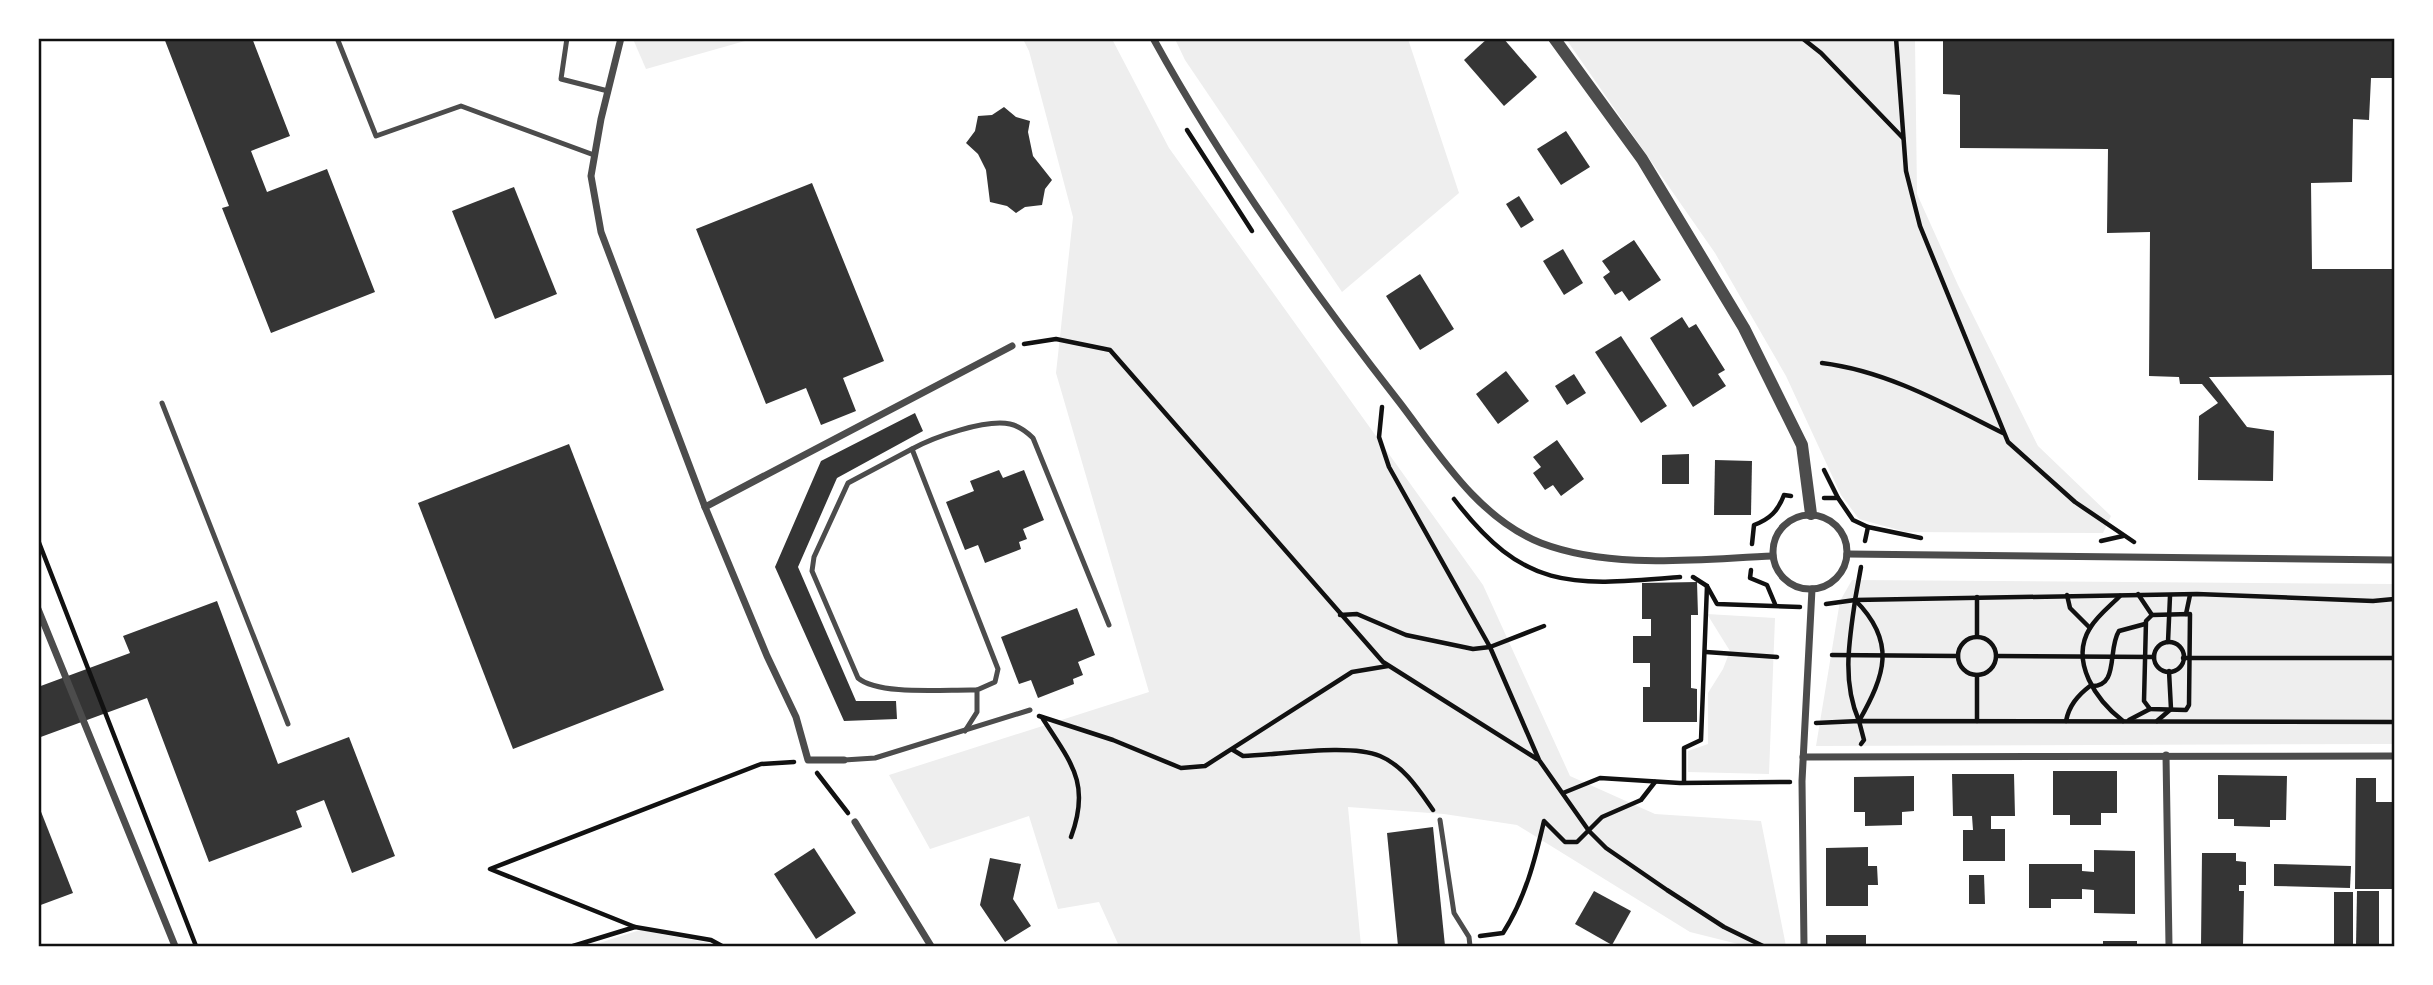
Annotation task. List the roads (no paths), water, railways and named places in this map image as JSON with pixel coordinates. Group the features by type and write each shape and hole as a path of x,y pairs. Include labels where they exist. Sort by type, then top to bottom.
{"street":[{"path":"621,38 594,155 593,200 601,232 705,507 767,656 796,717 808,761 844,760"},
{"path":"1153,38 1227,167 1346,335 1454,474 1505,524 1541,542 1582,554 1632,559 1773,556"},
{"path":"1554,38 1642,159 1744,328 1802,445 1811,514"},
{"path":"705,507 1013,346"},
{"path":"1811,514 1833,523 1846,542 1847,554 1840,574 1822,587 1812,589 1790,584 1776,567 1773,556 1779,531 1798,516 1811,514"},
{"path":"1847,554 2395,560"},
{"path":"1804,947 1802,781 1812,589"},
{"path":"38,609 175,947"},
{"path":"2166,755 2169,947"},
{"path":"1803,757 2395,756"},
{"path":"855,822 931,947"}],"lane":[{"path":"337,38 376,136 461,106 594,155"},
{"path":"566,38 561,79 608,91"},
{"path":"162,403 288,724"},
{"path":"912,449 998,669 996,682 977,690 883,688 865,684 858,678 812,571 814,557 848,483 934,437 1001,423 1017,426 1027,432 1040,447 1109,625"},
{"path":"965,731 977,712 977,690"},
{"path":"844,760 875,758 1030,710"},
{"path":"1440,820 1454,913 1469,937 1470,947"}]}
